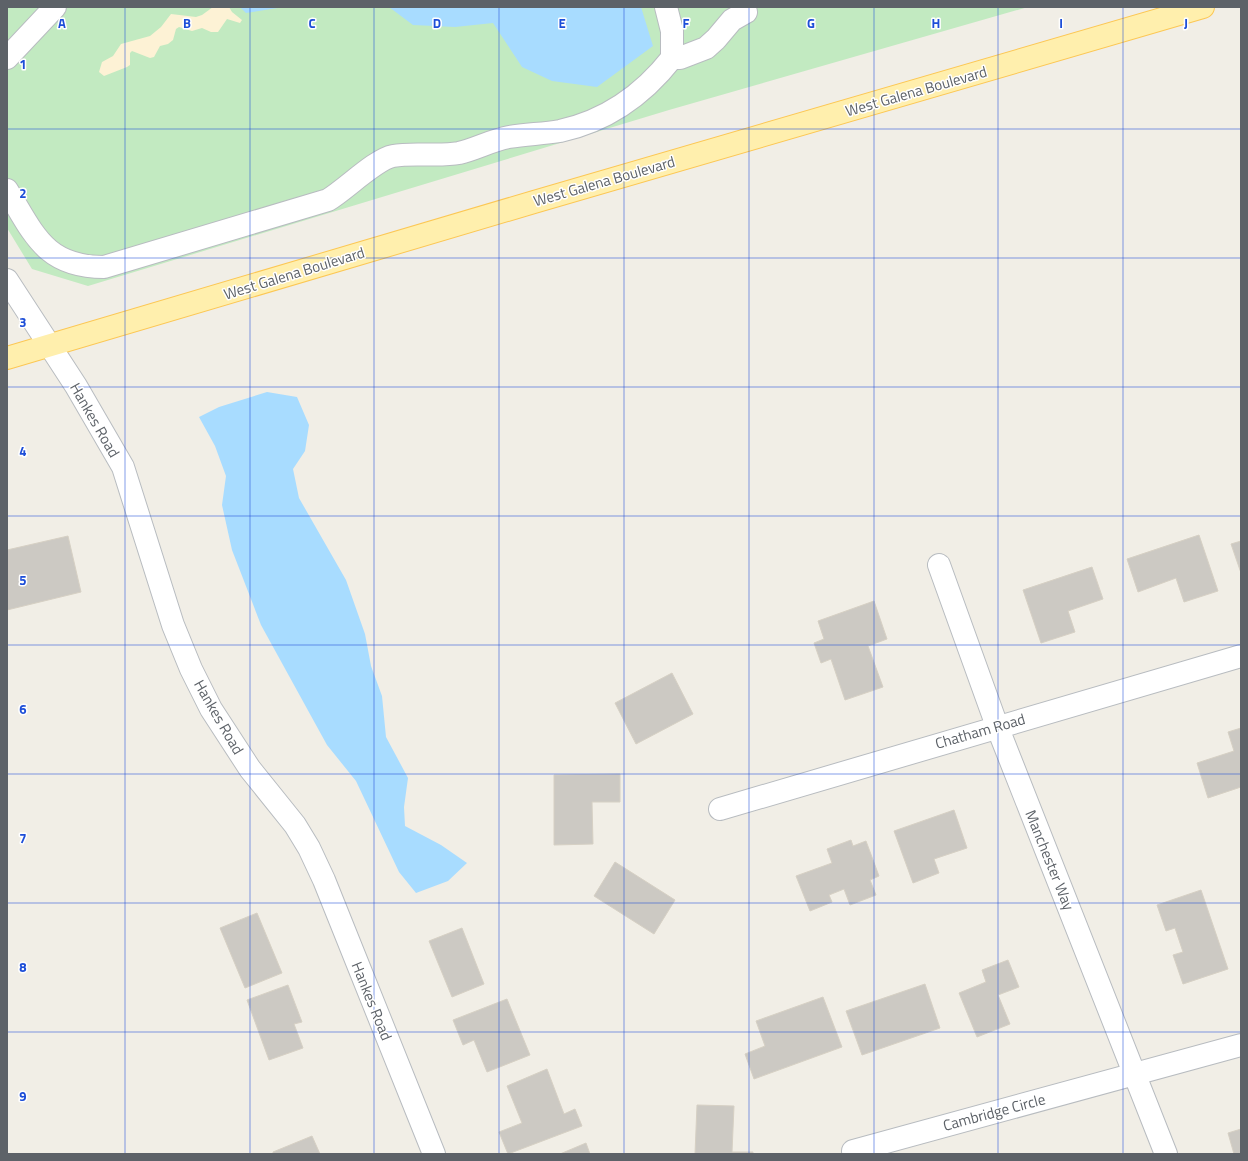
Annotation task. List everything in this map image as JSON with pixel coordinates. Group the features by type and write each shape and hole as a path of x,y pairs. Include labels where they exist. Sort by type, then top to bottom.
{"main road":[{"name":"West Galena Boulevard","path":"7,358 527,204 1203,7"}],"street":[{"path":"7,58 55,7"},
{"path":"7,190 34,234 56,256 70,263 90,267 104,267 328,200 351,184 366,171 392,156 460,152 507,138 559,131 593,121 628,102 661,72 672,58 672,31 666,7"},
{"path":"672,58 680,58 706,48 716,39 732,20 746,12"},
{"name":"Hankes Road","path":"7,280 48,346 76,386 123,467 173,625 191,668 212,709 250,769 295,825 309,848 324,880 434,1154"},
{"name":"Manchester Way","path":"939,564 997,726 1166,1154"},
{"name":"Chatham Road","path":"720,809 997,726 1241,656"},
{"name":"Cambridge Circle","path":"853,1151 1241,1045"}],"green space":[{"path":"7,7 1028,7 669,110 88,286 32,269 7,228"}],"sand":[{"path":"213,7 229,7 232,12 242,20 240,23 227,19 218,32 211,32 202,28 192,31 179,27 176,29 173,40 168,44 160,46 154,57 150,58 132,51 130,53 130,65 127,67 104,76 99,72 102,62 113,56 121,44 150,36 161,27 171,14 196,17 202,15"}],"water":[{"path":"240,7 284,7 246,13"},
{"path":"389,7 641,7 653,46 597,87 552,81 522,67 493,23 455,27 413,25"},
{"path":"267,392 297,397 309,425 305,451 293,469 299,498 346,580 365,634 371,666 382,696 386,737 408,778 404,807 405,826 441,845 467,863 448,881 416,893 399,872 356,781 327,745 261,625 232,550 222,505 226,476 215,446 199,417 219,407"}],"building":[{"path":"1199,535 1218,591 1184,602 1176,578 1138,592 1127,559"},
{"path":"68,536 81,592 7,610 7,550"},
{"path":"1241,541 1241,573 1231,544"},
{"path":"1092,567 1103,599 1068,611 1075,632 1041,643 1023,590"},
{"path":"874,601 887,639 868,646 883,687 845,700 831,659 821,663 814,643 824,639 818,621"},
{"path":"672,673 693,714 636,744 615,703"},
{"path":"1241,728 1241,787 1208,798 1197,763 1234,751 1228,732"},
{"path":"620,774 620,802 592,802 593,844 554,845 554,775"},
{"path":"954,810 967,848 934,859 939,873 913,883 894,831"},
{"path":"851,840 853,846 866,841 879,876 870,880 876,895 850,905 844,889 829,895 832,902 810,911 796,876 832,863 827,849"},
{"path":"615,862 675,900 654,934 594,896"},
{"path":"1201,890 1228,969 1183,984 1173,955 1183,952 1175,928 1166,931 1157,905"},
{"path":"257,913 282,973 245,988 220,928"},
{"path":"462,928 484,984 452,997 429,941"},
{"path":"1008,960 1019,987 998,995 1010,1024 977,1037 959,993 986,982 982,970"},
{"path":"925,984 940,1028 862,1055 846,1011"},
{"path":"288,985 302,1022 294,1024 303,1048 269,1060 247,1000"},
{"path":"823,997 842,1047 754,1079 745,1054 765,1046 756,1021"},
{"path":"507,999 530,1055 487,1072 474,1040 463,1045 453,1020"},
{"path":"547,1069 564,1114 575,1109 582,1126 508,1154 499,1132 522,1123 507,1086"},
{"path":"697,1105 734,1106 732,1152 753,1152 753,1154 695,1154"},
{"path":"1241,1129 1241,1154 1234,1154 1228,1133"},
{"path":"312,1136 320,1154 273,1154 273,1152"},
{"path":"586,1143 590,1154 560,1154"}]}
